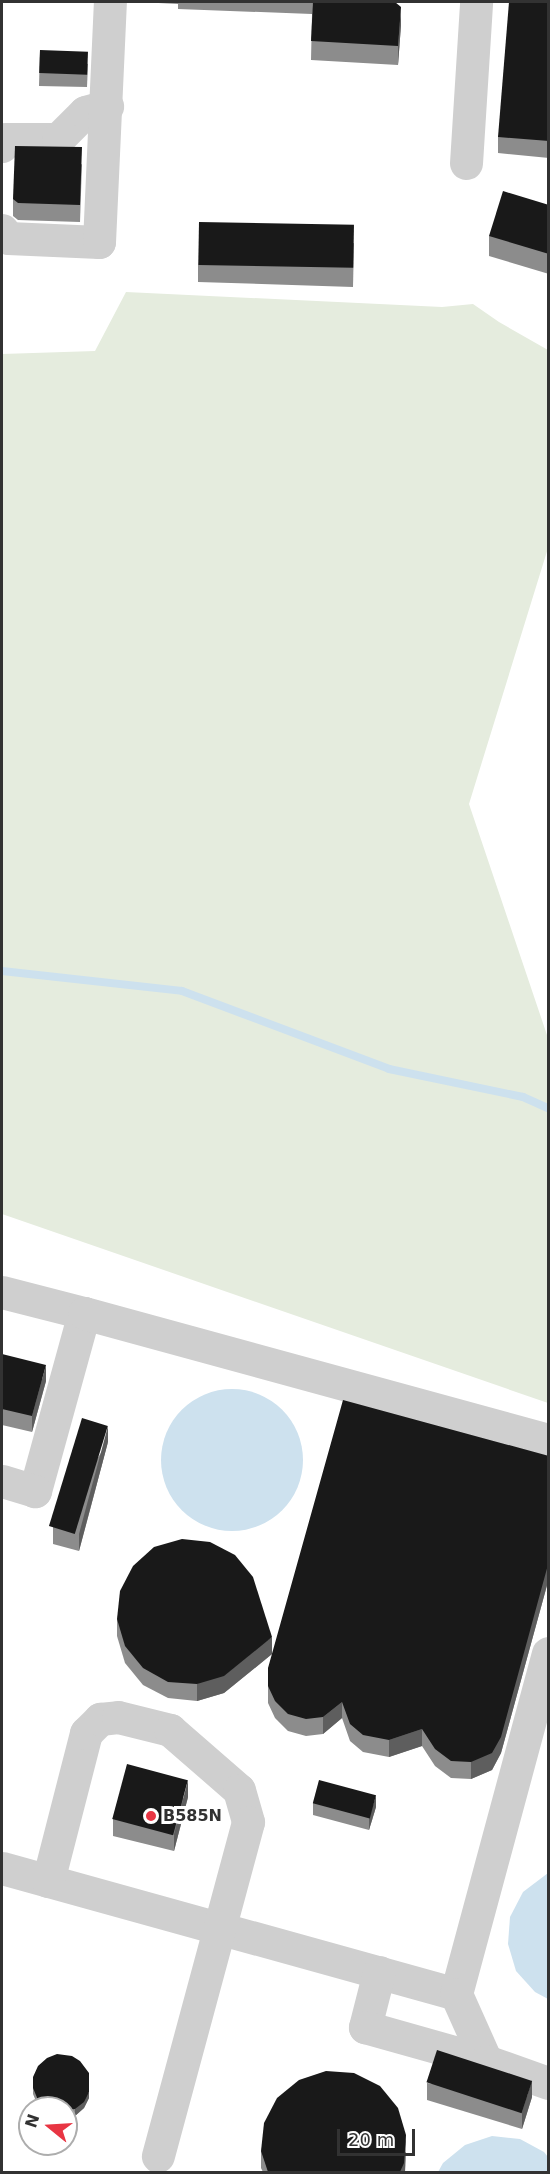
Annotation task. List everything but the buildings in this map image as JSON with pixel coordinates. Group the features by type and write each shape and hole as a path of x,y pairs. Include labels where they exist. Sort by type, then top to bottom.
{"street":[{"path":"2,230 8,238 99,242 110,2"},
{"path":"466,163 476,2"},
{"path":"2,146 6,139 58,140 85,112 107,106"},
{"path":"2,1292 549,1440"},
{"path":"2,1481 35,1491 84,1313"},
{"path":"486,2061 456,1994 549,1653"},
{"path":"48,1881 86,1733 100,1719 118,1717 170,1730 239,1790 248,1822 158,2156"},
{"path":"2,1869 456,1994"},
{"path":"380,1972 365,2027 486,2061 549,2084"}],"shaded area":[{"path":"126,292 442,307 473,304 548,350 548,548 469,804 548,1038 548,1403 2,1214 2,354 95,351"}],"water":[{"path":"232,1389 246,1390 259,1395 282,1410 297,1433 302,1446 302,1474 297,1487 282,1510 259,1525 246,1530 232,1531 218,1530 205,1525 182,1510 167,1487 162,1474 161,1460 162,1446 167,1433 182,1410 205,1395 218,1390"},
{"path":"548,1873 548,1999 535,1992 516,1971 508,1944 510,1917 523,1892"},
{"path":"492,2136 520,2139 544,2152 548,2157 548,2172 438,2172 443,2163 465,2145"}],"waterway":[{"path":"2,971 182,991 389,1069 523,1097 548,1108"}],"place":[{"name":"B585N","path":"151,1816"}]}
